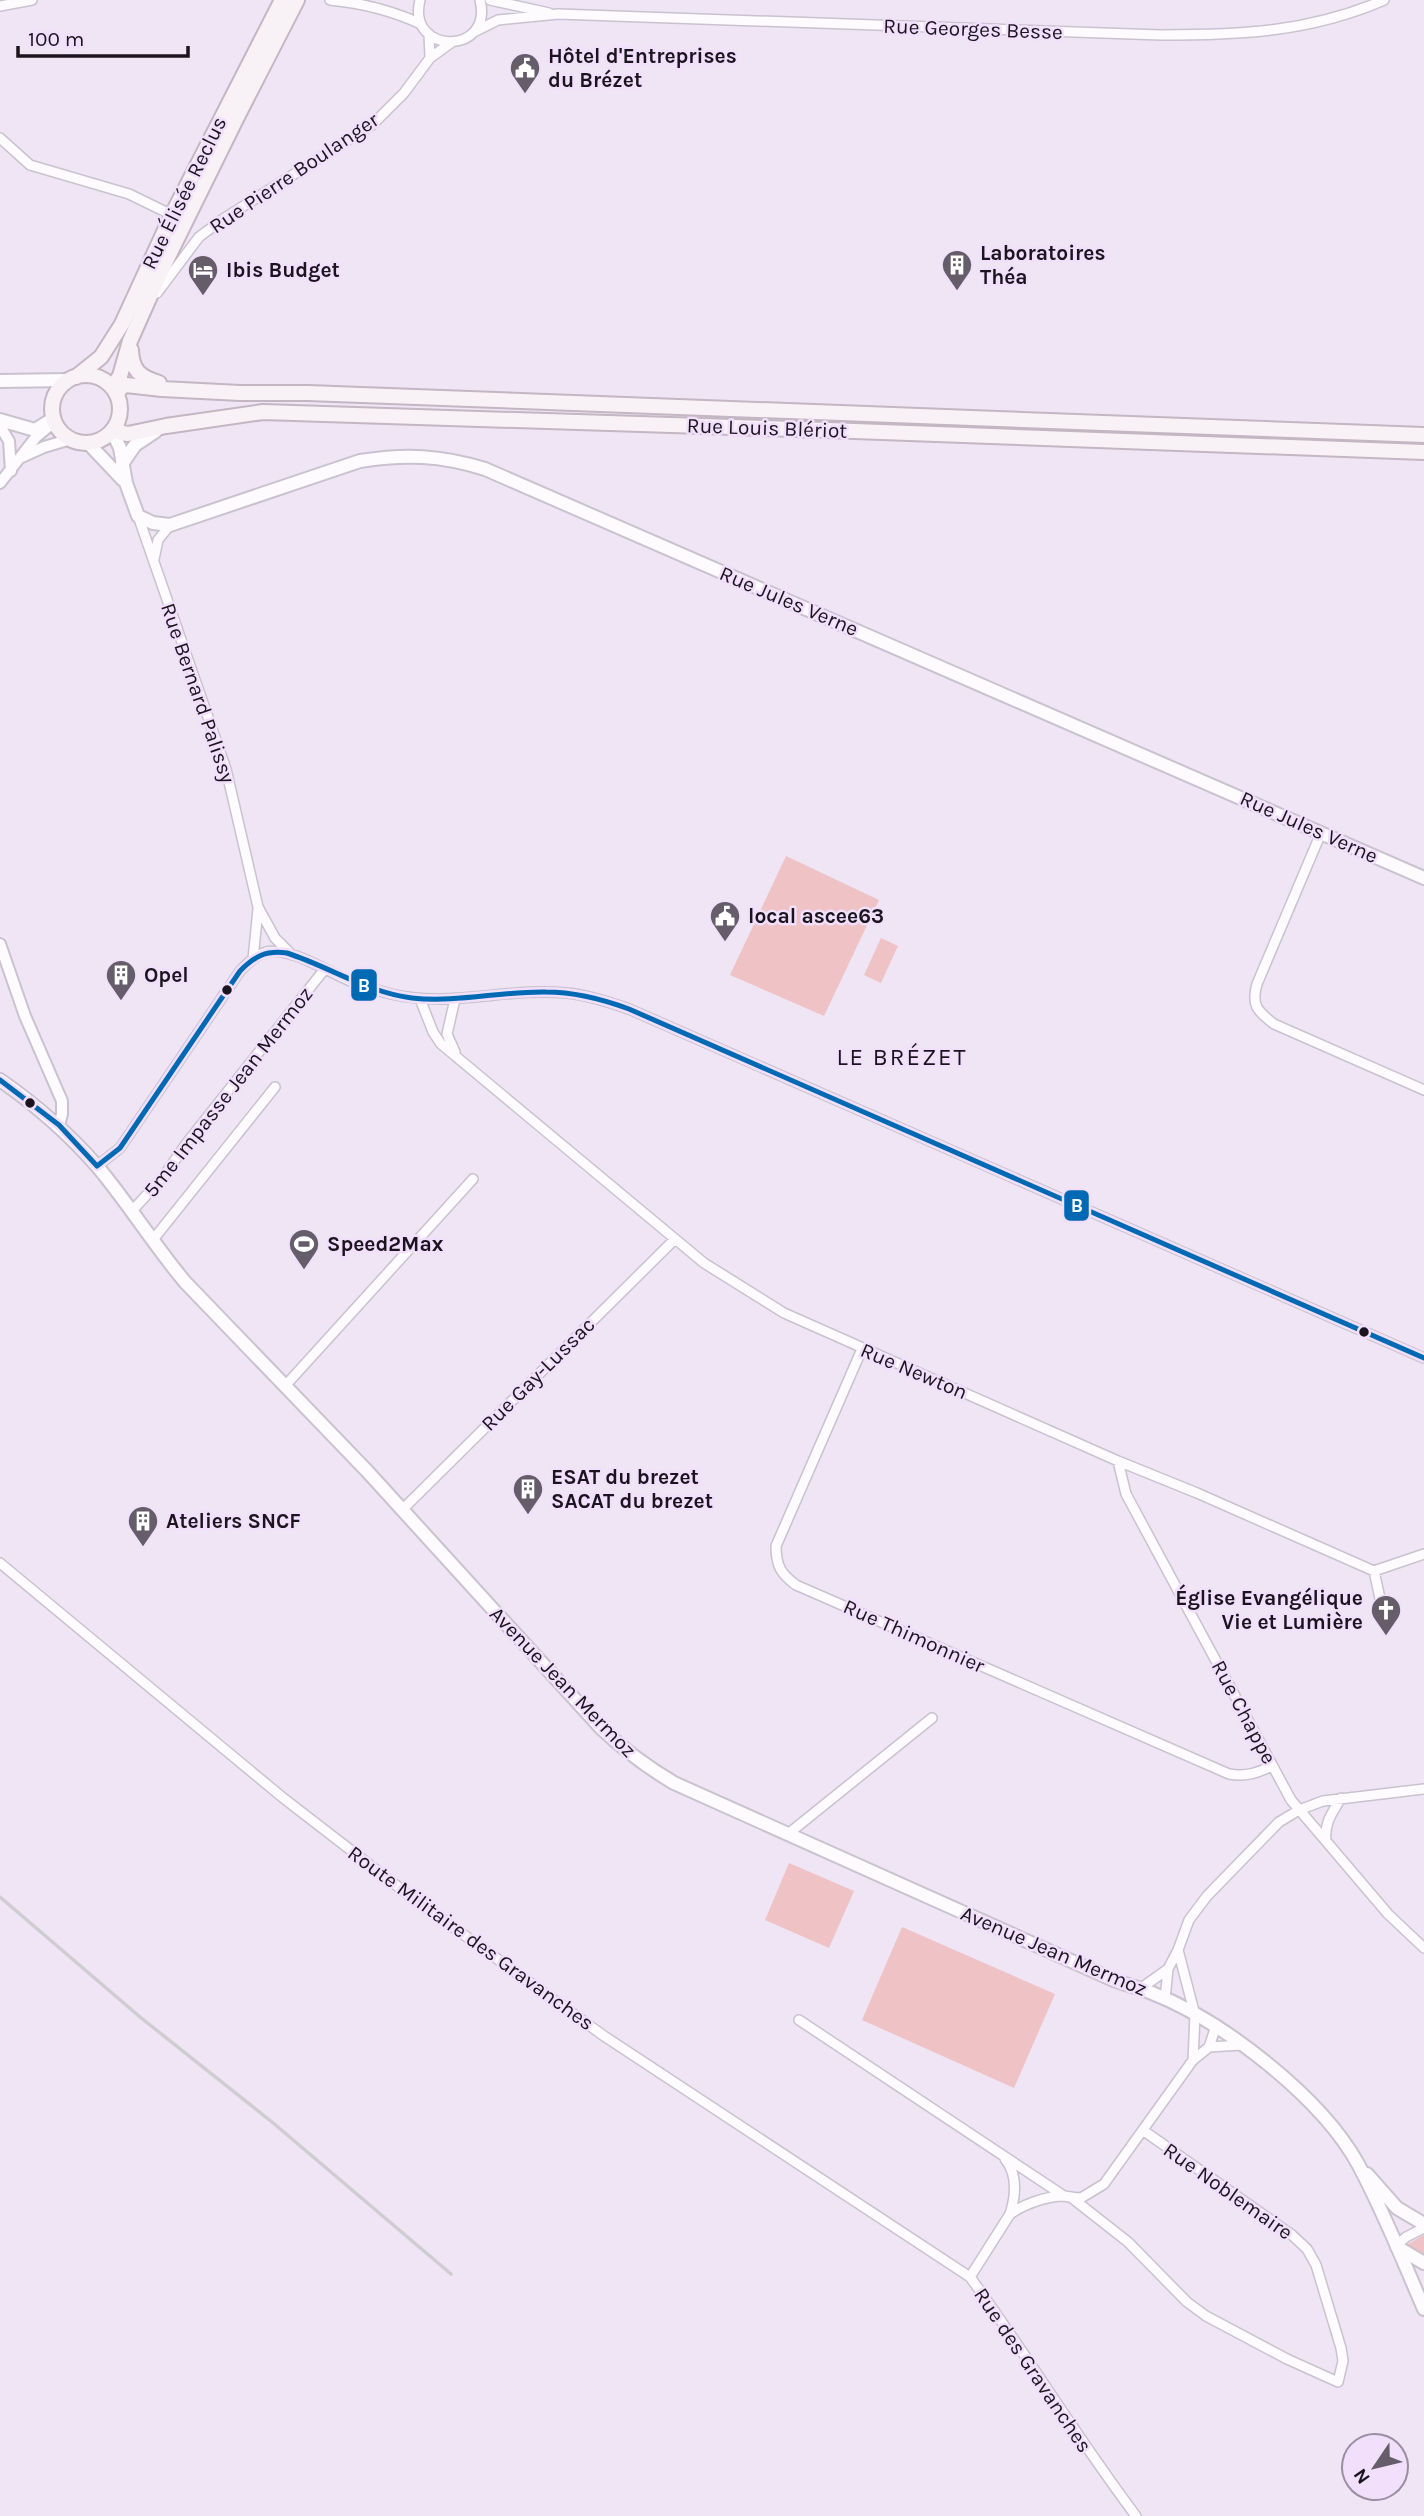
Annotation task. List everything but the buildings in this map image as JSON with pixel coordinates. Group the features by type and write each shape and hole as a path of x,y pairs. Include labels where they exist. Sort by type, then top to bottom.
{"main road":[{"name":"Rue Élisée Reclus","path":"72,379 101,357 110,346 172,215 282,0"},
{"name":"Rue Élisée Reclus","path":"114,391 130,341 225,140 297,0"},
{"path":"130,341 134,370 139,376 157,383 240,393"},
{"path":"0,382 91,376 99,378 114,391 120,412 112,431 101,439 88,443 71,439 61,432 55,420 54,401 57,393 72,379"},
{"name":"Rue Louis Blériot","path":"114,391 126,385 240,393 308,393 1424,435"},
{"name":"Rue Louis Blériot","path":"112,431 128,434 263,412 1424,452"},
{"path":"0,420 35,429 55,420"},
{"path":"122,464 135,444 166,426"},
{"name":"Rue Bernard Palissy","path":"112,431 120,448 126,483 138,516"},
{"name":"Rue Bernard Palissy","path":"88,443 126,483"},
{"name":"Rue Jules Verne","path":"170,525 360,461 412,456 454,460 517,481 1424,878"},
{"path":"138,516 153,523 170,525"},
{"name":"Avenue Jean Mermoz","path":"0,1080 59,1125 97,1166 185,1282 402,1510 623,1749 649,1769 674,1783 1165,1999 1216,2026 1282,2077 1325,2118 1357,2162 1424,2309"},
{"path":"1357,2162 1397,2208 1424,2226"},
{"path":"1396,2246 1424,2263"}],"street":[{"path":"0,6 32,0"},
{"path":"330,0 350,2 402,15 421,24"},
{"path":"350,2 368,0"},
{"path":"420,0 418,12 421,24 429,34 452,42"},
{"path":"474,32 482,15 480,0"},
{"name":"Rue Georges Besse","path":"490,0 558,14"},
{"name":"Rue Georges Besse","path":"452,42 464,39 498,20 558,14 1240,35 1294,28 1384,0"},
{"path":"429,34 430,58"},
{"name":"Rue Pierre Boulanger","path":"138,324 169,274 199,237 372,125 404,93 430,58 452,42"},
{"path":"0,138 30,165 129,194 172,215"},
{"path":"0,483 36,437 55,420"},
{"path":"0,426 9,441 11,471"},
{"path":"20,459 44,447 71,439"},
{"name":"Rue Bernard Palissy","path":"138,516 226,769 258,907 275,938 294,956"},
{"path":"153,561 158,540 170,525"},
{"path":"1321,832 1257,984 1254,997 1259,1012 1274,1024 1424,1090"},
{"name":"Rue Bernard Palissy","path":"253,959 258,907"},
{"path":"0,944 25,1016 60,1095 62,1114 59,1125"},
{"path":"97,1166 120,1147 240,971 266,952 281,952 357,984 419,999 537,992 567,993 607,1001 629,1009 1424,1358"},
{"name":"5me Impasse Jean Mermoz","path":"131,1212 164,1176 186,1144 324,970"},
{"name":"Rue Newton","path":"419,999 436,1038 704,1263 752,1295 862,1349 1374,1571"},
{"name":"Rue Newton","path":"454,999 447,1034 450,1045 460,1059"},
{"path":"152,1241 275,1087"},
{"path":"285,1386 473,1178"},
{"name":"Rue Gay-Lussac","path":"402,1510 675,1239"},
{"name":"Rue Thimonnier","path":"862,1349 776,1546 776,1562 782,1575 796,1585 1229,1774 1253,1774 1272,1766"},
{"name":"Rue Chappe","path":"1118,1461 1126,1494 1291,1800 1388,1914 1424,1948"},
{"path":"1381,1603 1374,1571 1424,1554"},
{"name":"Route Militaire des Gravanches","path":"0,1563 282,1797 410,1896 604,2036 970,2277"},
{"path":"788,1834 932,1718"},
{"path":"1165,1999 1168,1969 1189,1920 1207,1896 1279,1822 1299,1810 1323,1801 1424,1789"},
{"path":"1327,1843 1325,1829 1341,1798"},
{"path":"1178,1950 1195,2015 1193,2060"},
{"path":"1140,1989 1168,1969"},
{"path":"799,2020 1068,2197"},
{"path":"1209,2048 1216,2026"},
{"path":"1007,2218 1023,2206 1068,2197 1081,2198 1104,2184 1193,2060 1209,2048 1242,2045"},
{"name":"Rue Noblemaire","path":"1068,2197 1128,2242 1187,2302 1206,2316 1287,2359 1338,2382 1343,2361 1341,2348 1316,2265 1307,2249 1292,2235 1143,2131"},
{"path":"1002,2155 1014,2175 1014,2189 1007,2218"},
{"name":"Rue des Gravanches","path":"1007,2218 970,2277 1011,2332 1094,2460 1136,2516"},
{"path":"1396,2246 1424,2226"}],"shaded area":[{"path":"786,856 879,900 824,1016 730,975"},
{"path":"881,938 898,946 881,983 864,975"},
{"path":"789,1863 854,1891 829,1948 765,1920"},
{"path":"902,1927 1055,1994 1014,2088 862,2020"},
{"path":"1424,2235 1424,2258 1408,2248 1408,2244"}],"railway":[{"path":"0,1897 140,2017 272,2122 451,2274"}],"transit line":[{"name":"B","path":"97,1166 120,1148 240,971 261,955 287,953 364,985 412,998 446,999 529,992 578,995 629,1009 1424,1358"},
{"name":"B","path":"0,1080 59,1125 97,1166"}],"place":[{"name":"Hôtel d'Entreprises du Brézet","path":"525,95"},
{"name":"Laboratoires Théa","path":"957,292"},
{"name":"Ibis Budget","path":"203,297"},
{"name":"local ascee63","path":"725,943"},
{"name":"Opel","path":"121,1002"},
{"name":"Speed2Max","path":"304,1271"},
{"name":"ESAT du brezet SACAT du brezet","path":"528,1516"},
{"name":"Ateliers SNCF","path":"143,1548"},
{"name":"Église Evangélique Vie et Lumière","path":"1386,1637"}],"district":[{"name":"LE BRÉZET","path":"902,1057"}]}
